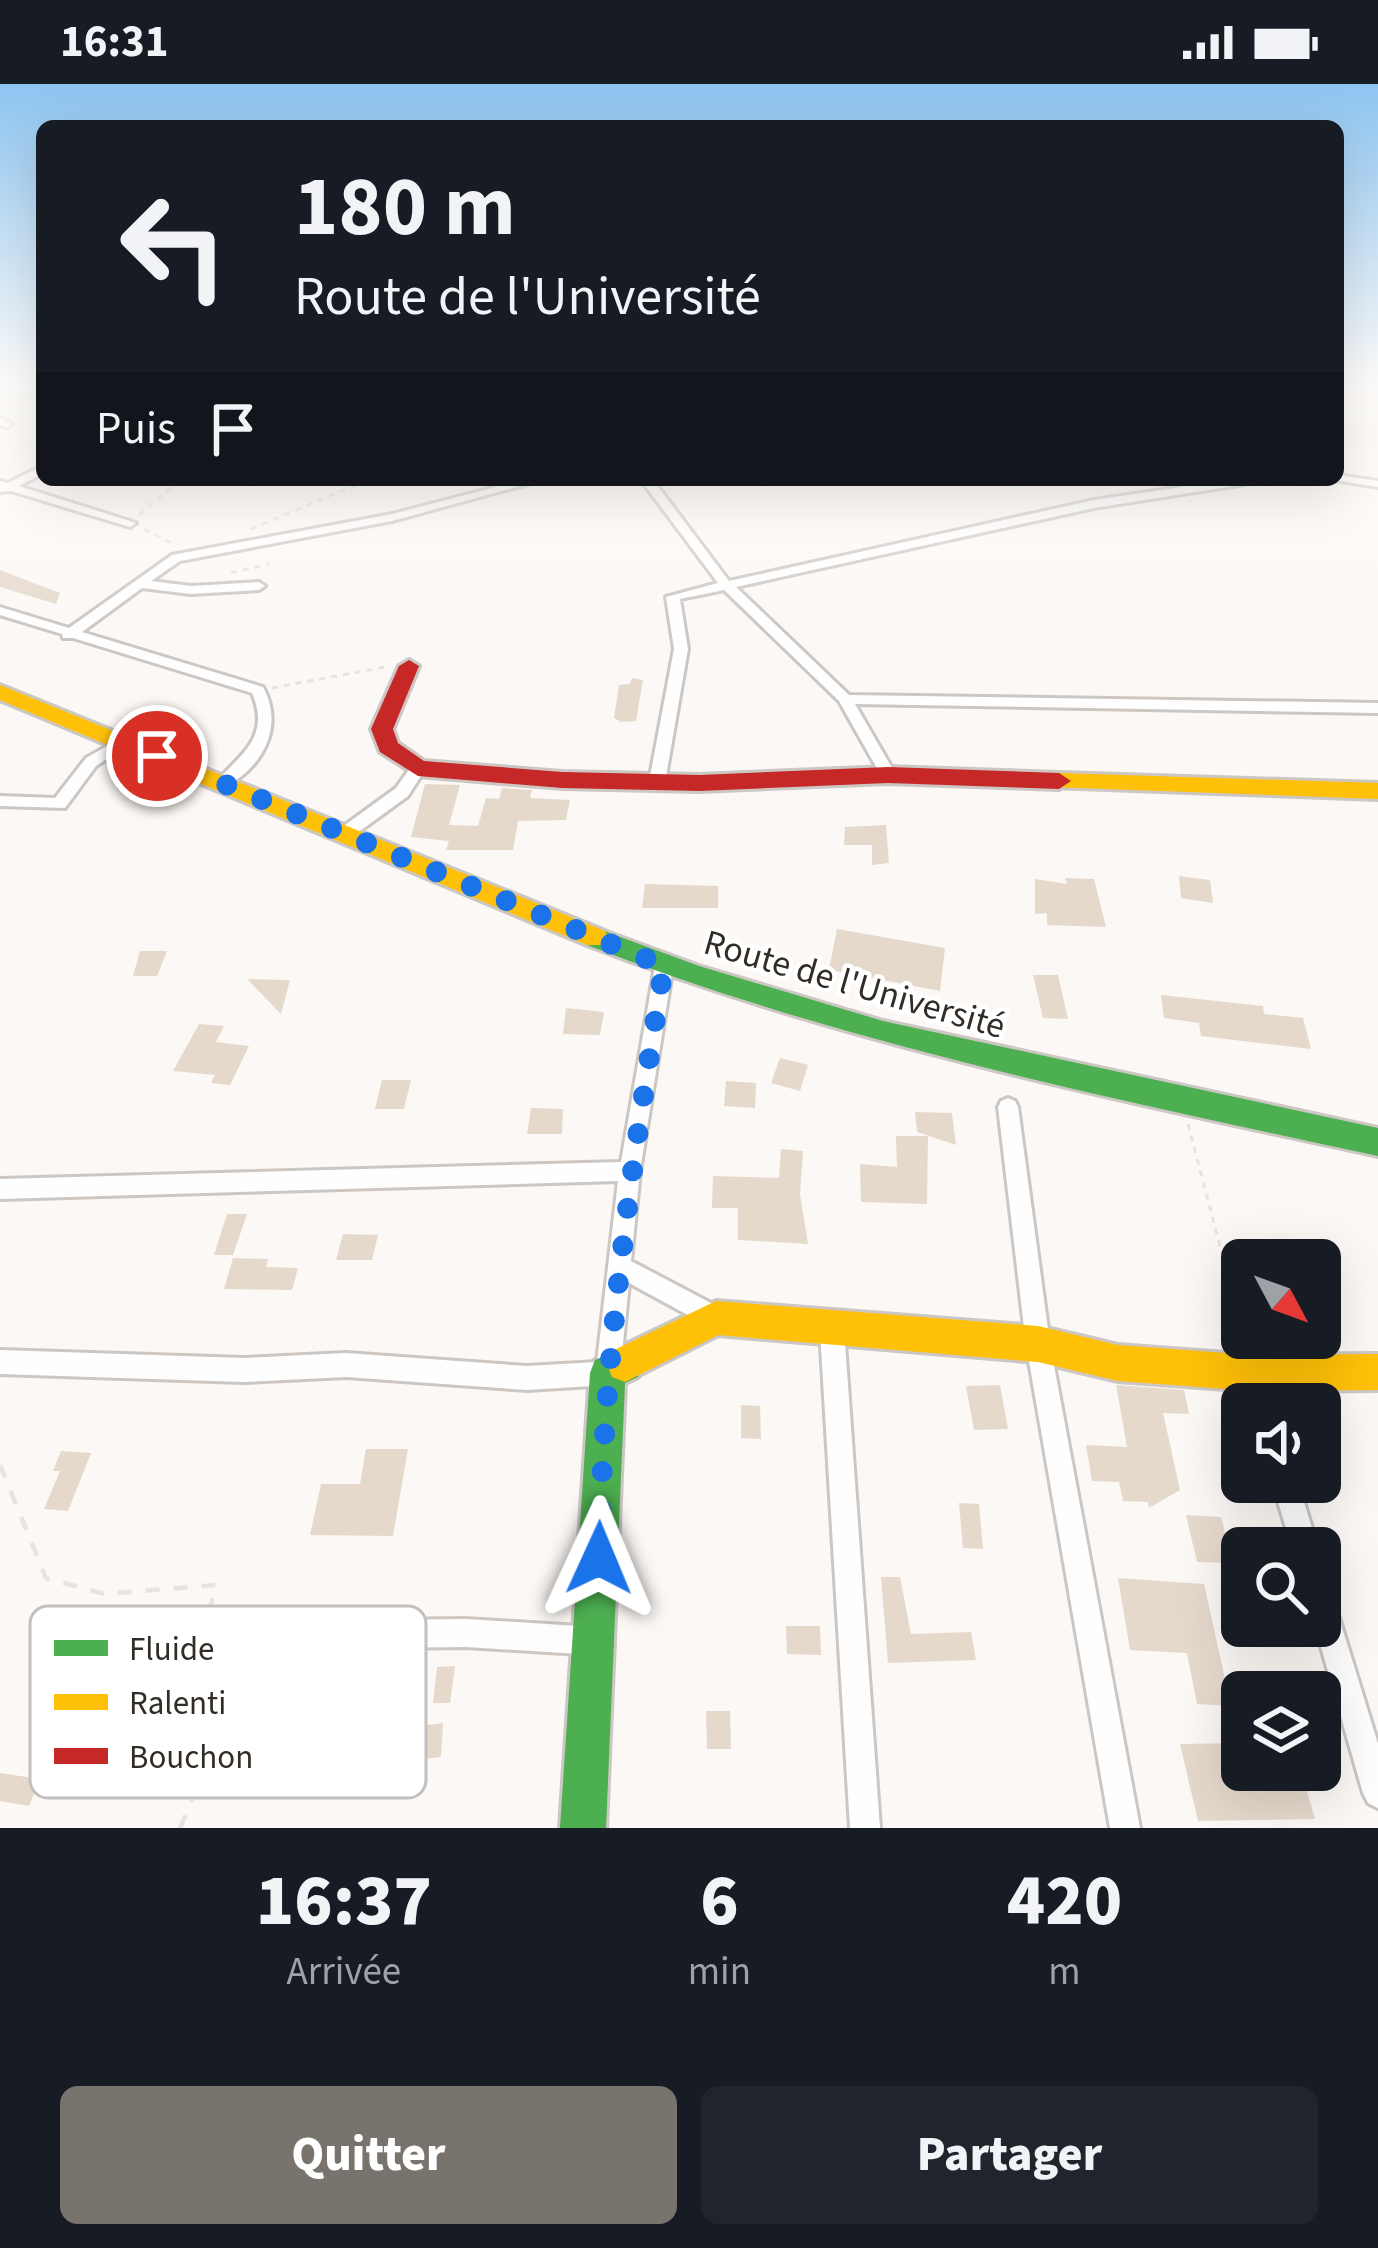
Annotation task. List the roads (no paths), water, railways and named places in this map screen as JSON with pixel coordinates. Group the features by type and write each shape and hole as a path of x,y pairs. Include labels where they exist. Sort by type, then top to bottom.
{"street":[{"path":"3,488 36,472"},
{"path":"1344,479 1378,484"},
{"path":"68,635 176,558 414,512 513,486"},
{"path":"651,486 724,583 845,699 888,775"},
{"path":"657,782 681,649 673,597 1018,525 1094,504 1212,486"},
{"path":"3,488 130,523"},
{"path":"140,584 190,590 260,586"},
{"path":"0,611 258,690 270,711 267,729 252,758 223,783"},
{"path":"409,666 382,729 388,747 418,769 657,782 888,775 1378,791"},
{"name":"Route de l'Université","path":"0,692 664,966 965,1053 1378,1142"},
{"path":"845,699 1378,708"},
{"path":"0,801 59,804 91,762 123,742"},
{"path":"347,832 402,792 418,769"},
{"path":"583,1828 608,1373 630,1171 664,966"},
{"path":"1008,1107 1038,1344 1125,1828"},
{"path":"0,1189 630,1171"},
{"path":"621,1268 716,1318 1038,1344 1118,1363 1253,1373 1378,1372"},
{"path":"0,1362 244,1370 346,1365 527,1378 608,1373 716,1318"},
{"path":"832,1330 865,1828"},
{"path":"1253,1373 1256,1383"},
{"path":"426,1633 595,1642"},
{"path":"1335,1647 1378,1793"}]}
